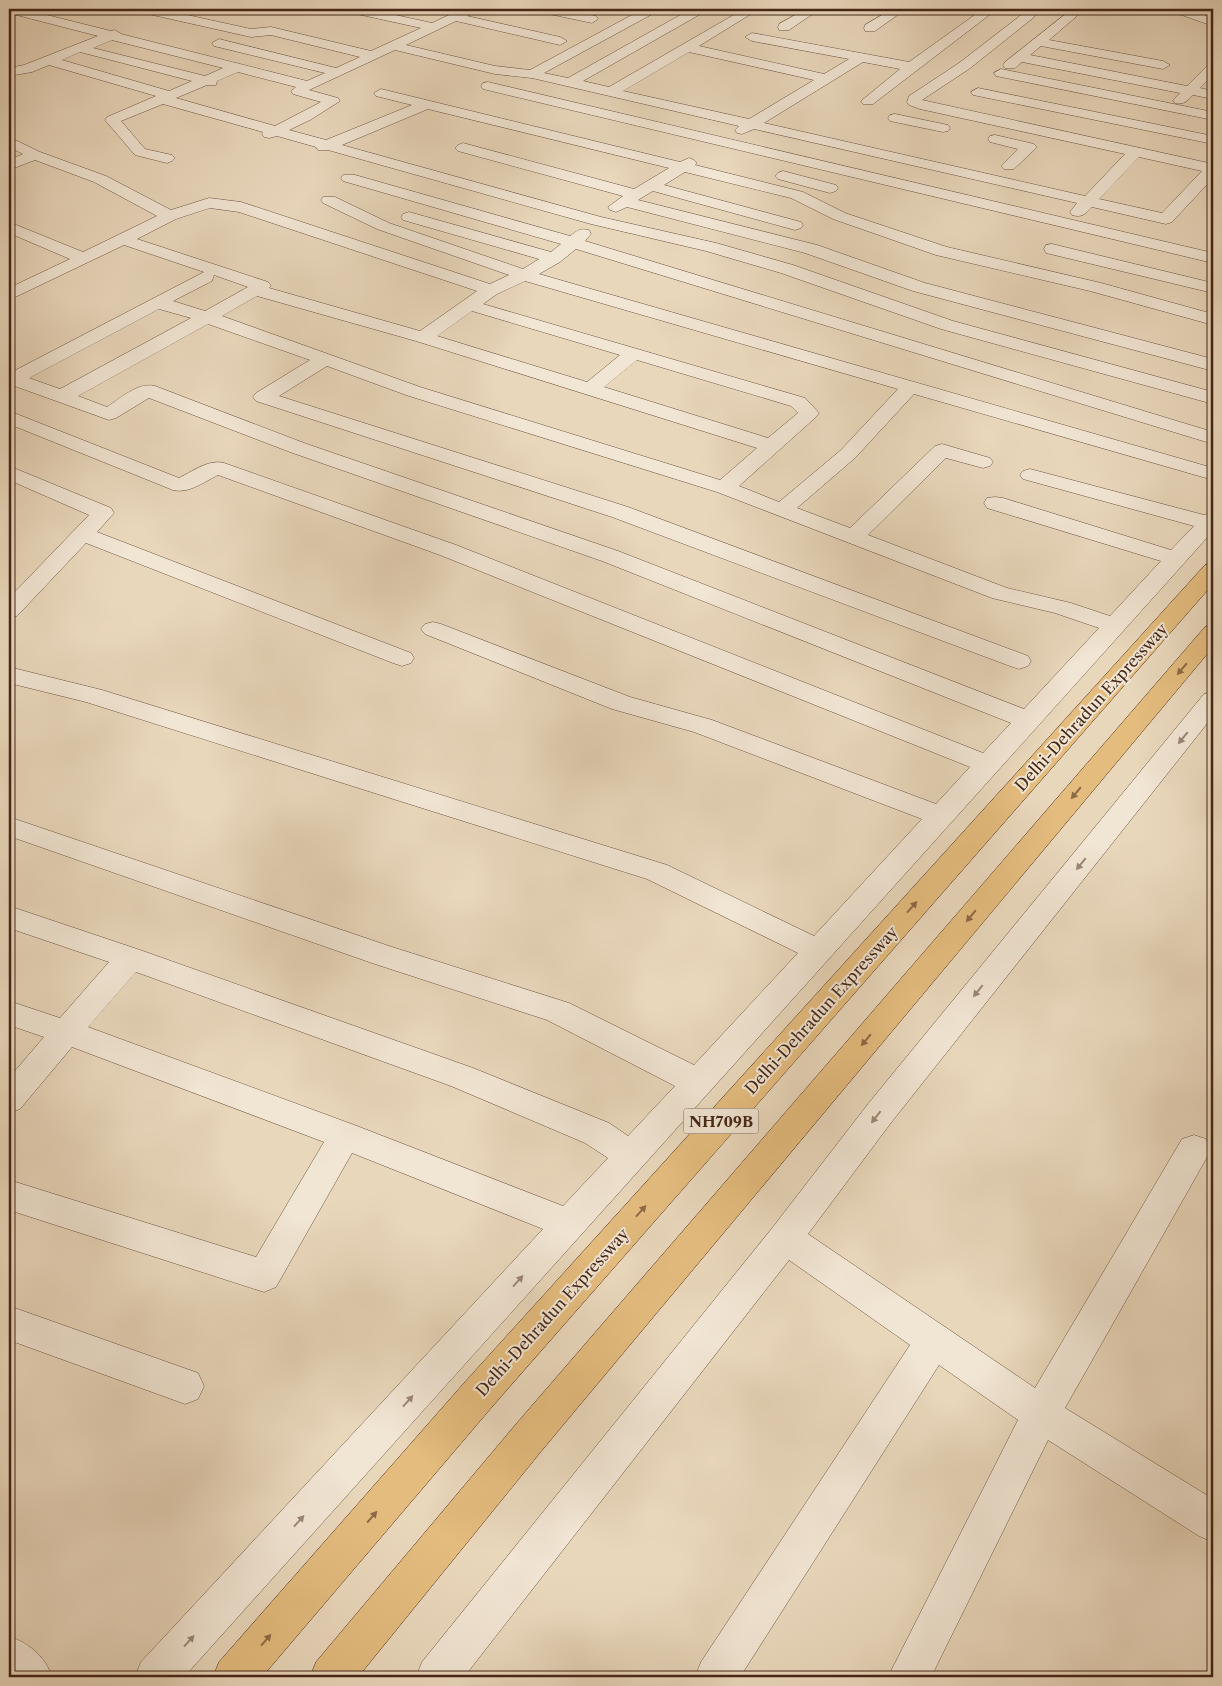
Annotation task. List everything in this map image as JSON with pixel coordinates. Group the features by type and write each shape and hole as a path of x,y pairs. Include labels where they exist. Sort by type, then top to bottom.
{"highway":[{"name":"Delhi-Dehradun Expressway","path":"234,1677 484,1387 1213,570"},
{"name":"NH709B","path":"331,1677 536,1428 1213,632"}],"street":[{"path":"9,9 308,86 463,11 563,35 463,11"},
{"path":"144,9 251,33 271,31 373,56"},
{"path":"9,72 27,69 179,9"},
{"path":"352,9 430,28 446,34"},
{"path":"544,9 592,19"},
{"path":"532,74 652,9"},
{"path":"570,83 700,9"},
{"path":"609,92 752,9"},
{"path":"784,27 814,9"},
{"path":"870,28 900,9"},
{"path":"915,104 914,99 964,66 1041,21 1064,22 1080,9"},
{"path":"1181,9 1213,22"},
{"path":"868,101 910,67 1000,10 1164,59 1038,42"},
{"path":"1041,21 1038,42 978,92 1213,140"},
{"path":"768,24 803,31"},
{"path":"752,37 910,67"},
{"path":"209,40 338,72"},
{"path":"64,42 222,85"},
{"path":"393,46 495,70 532,74 1166,219 1213,169"},
{"path":"686,48 827,79"},
{"path":"909,51 928,55"},
{"path":"1020,57 1213,95"},
{"path":"728,163 709,155 750,124 860,58"},
{"path":"47,60 278,130 597,222 710,247 787,269 947,325 1213,398"},
{"path":"167,158 140,152 112,120 164,96 236,68"},
{"path":"1152,128 1213,68"},
{"path":"1001,73 1213,116"},
{"path":"629,81 648,85"},
{"path":"488,86 1068,222 1213,258"},
{"path":"263,142 264,137 333,100 298,91"},
{"path":"381,93 680,168 797,195 839,216 919,287 1213,365"},
{"path":"308,154 428,104"},
{"path":"882,127 915,104 1213,169"},
{"path":"751,108 788,117"},
{"path":"895,118 962,132"},
{"path":"981,136 1029,147 1009,166"},
{"path":"9,141 35,155 100,180 170,216"},
{"path":"463,148 625,202"},
{"path":"423,337 491,290 524,275 554,258 597,222 625,202 700,156 681,151"},
{"path":"1068,222 1136,152"},
{"path":"9,165 35,155"},
{"path":"431,160 625,202 811,249 942,250 1213,320"},
{"path":"990,162 1025,170"},
{"path":"765,172 830,188"},
{"path":"349,178 572,242 1213,438"},
{"path":"651,186 795,225"},
{"path":"329,200 382,226 524,275 1205,472"},
{"path":"9,296 170,216 209,204 240,207 491,290"},
{"path":"399,212 554,258"},
{"path":"9,227 83,258"},
{"path":"61,397 262,286 122,239"},
{"path":"831,284 876,250"},
{"path":"1052,250 1213,288"},
{"path":"11,378 206,277"},
{"path":"254,290 423,337 772,446"},
{"path":"159,303 207,317 413,391 724,488 1000,593 1062,608 1104,623"},
{"path":"469,305 798,402 809,413 724,488"},
{"path":"590,389 634,353"},
{"path":"326,359 263,397 620,512 1019,661"},
{"path":"11,378 108,414 148,390 221,420 550,534 765,616 1030,721"},
{"path":"782,510 848,454 911,386"},
{"path":"9,417 180,486 217,467 448,550 989,765"},
{"path":"853,538 942,450 983,462"},
{"path":"9,472 103,513 9,611"},
{"path":"156,1677 1030,721 1104,623 1177,559 1194,517 1030,475"},
{"path":"995,503 1177,559"},
{"path":"83,534 402,658"},
{"path":"434,629 622,703 703,726 942,816"},
{"path":"9,675 93,696 657,872 819,951"},
{"path":"438,1677 785,1238 879,1114 1213,700"},
{"path":"9,826 382,955 558,1011 699,1083"},
{"path":"9,917 130,958 462,1077 597,1133 632,1156"},
{"path":"9,1100 130,958"},
{"path":"9,1013 66,1032 345,1136 570,1224"},
{"path":"9,1195 264,1276 345,1136"},
{"path":"909,1677 1041,1414 1194,1148"},
{"path":"785,1238 1041,1414 1213,1522"},
{"path":"9,1323 185,1386"},
{"path":"716,1677 934,1340"},
{"path":"9,1657 31,1677"}]}
